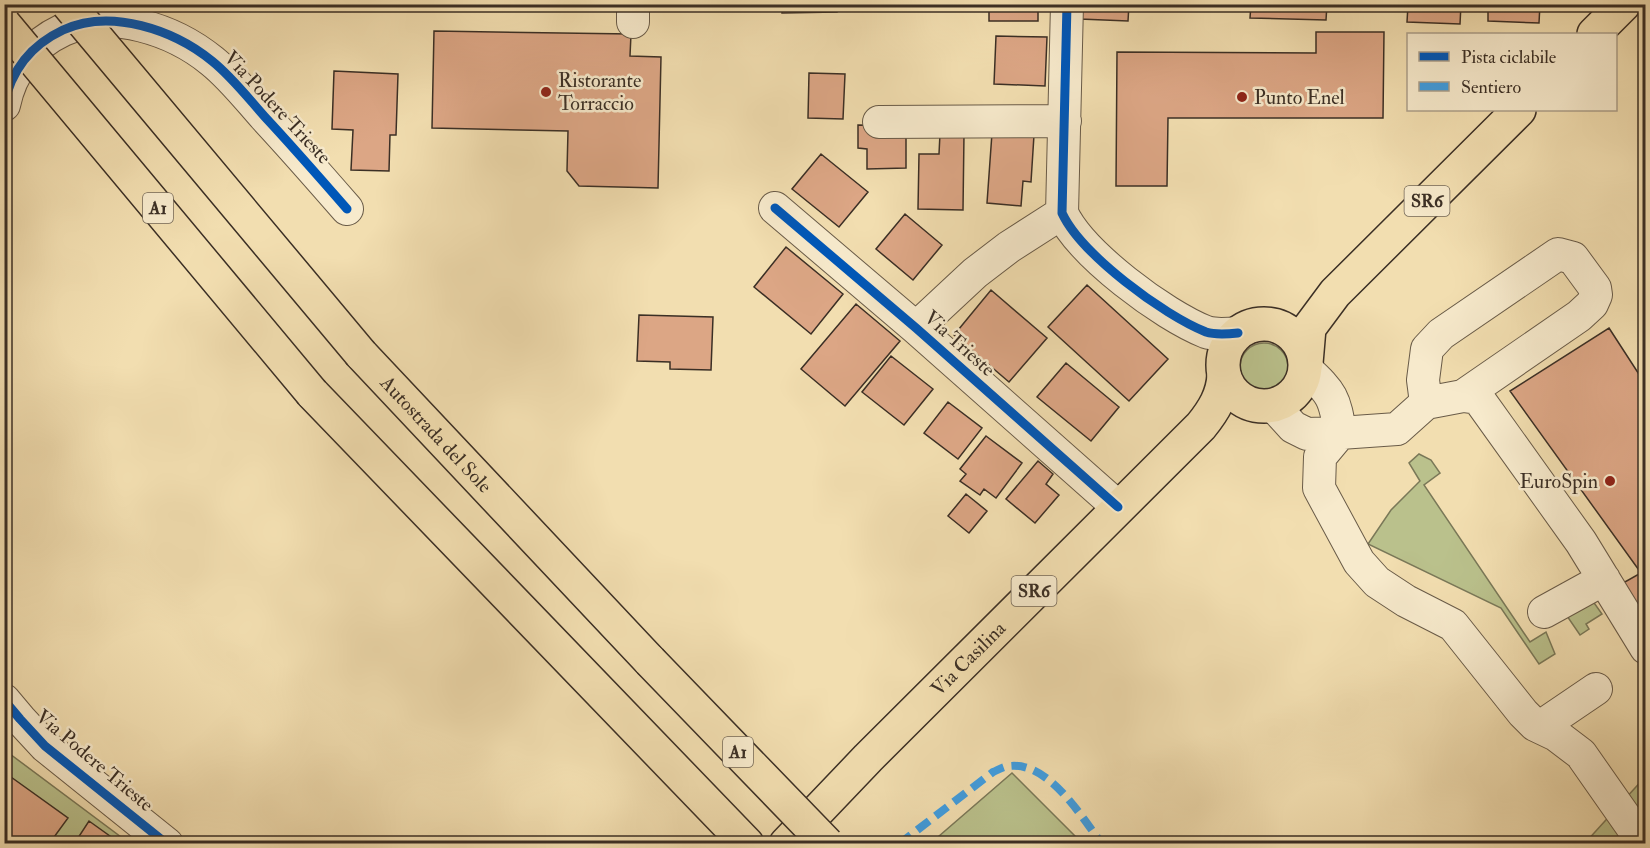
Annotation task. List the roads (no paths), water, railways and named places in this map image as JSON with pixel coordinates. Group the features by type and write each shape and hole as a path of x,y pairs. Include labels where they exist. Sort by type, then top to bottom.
{"main road":[{"name":"Autostrada del Sole","path":"68,4 362,354 650,661 797,840"},
{"path":"1595,33 1624,4"},
{"name":"A1","path":"4,24 312,393 747,843"},
{"name":"SR6","path":"1267,406 1284,402 1297,391 1303,381 1306,366 1309,328 1335,293 1518,111"},
{"name":"SR6","path":"1224,372 1223,358 1227,347 1223,333 1253,325 1270,324 1302,314 1335,293"},
{"path":"1270,324 1281,327 1296,337 1304,352 1306,366"},
{"path":"1224,372 1228,386 1236,395 1250,404 1267,406"},
{"name":"Via Casilina","path":"1201,426 1219,398 1224,372"},
{"name":"Via Casilina","path":"797,840 1118,507 1201,426 1217,414 1228,410 1246,406 1267,406"}],"street":[{"path":"1067,4 1062,213 1079,239 1101,260 1158,305 1223,333"},
{"name":"Via Podere Trieste","path":"4,105 13,77 21,64 35,49 55,34 81,24 99,21 125,23 148,29 184,43 220,68 347,209"},
{"path":"879,122 1065,122"},
{"name":"Via Trieste","path":"775,208 916,328 1118,507"},
{"name":"Via Trieste","path":"916,328 975,273 1062,213"},
{"path":"1426,403 1424,381 1427,350 1441,334 1558,254 1573,258 1595,288 1596,295 1592,304 1579,316 1463,396"},
{"path":"1306,366 1333,398 1340,434"},
{"path":"1267,406 1293,427 1307,434 1340,434 1397,429 1426,403 1463,396 1478,398 1581,542 1646,648"},
{"path":"1340,434 1320,457 1319,488 1359,562 1377,582 1406,601 1452,625 1523,714 1581,754 1644,843"},
{"path":"1544,612 1604,579"},
{"path":"1540,727 1596,689"},
{"name":"Via Podere Trieste","path":"10,713 45,746 167,843"}],"place":[{"name":"Ristorante Torraccio","path":"546,92"},
{"name":"Punto Enel","path":"1242,97"},
{"name":"EuroSpin","path":"1610,481"}]}
